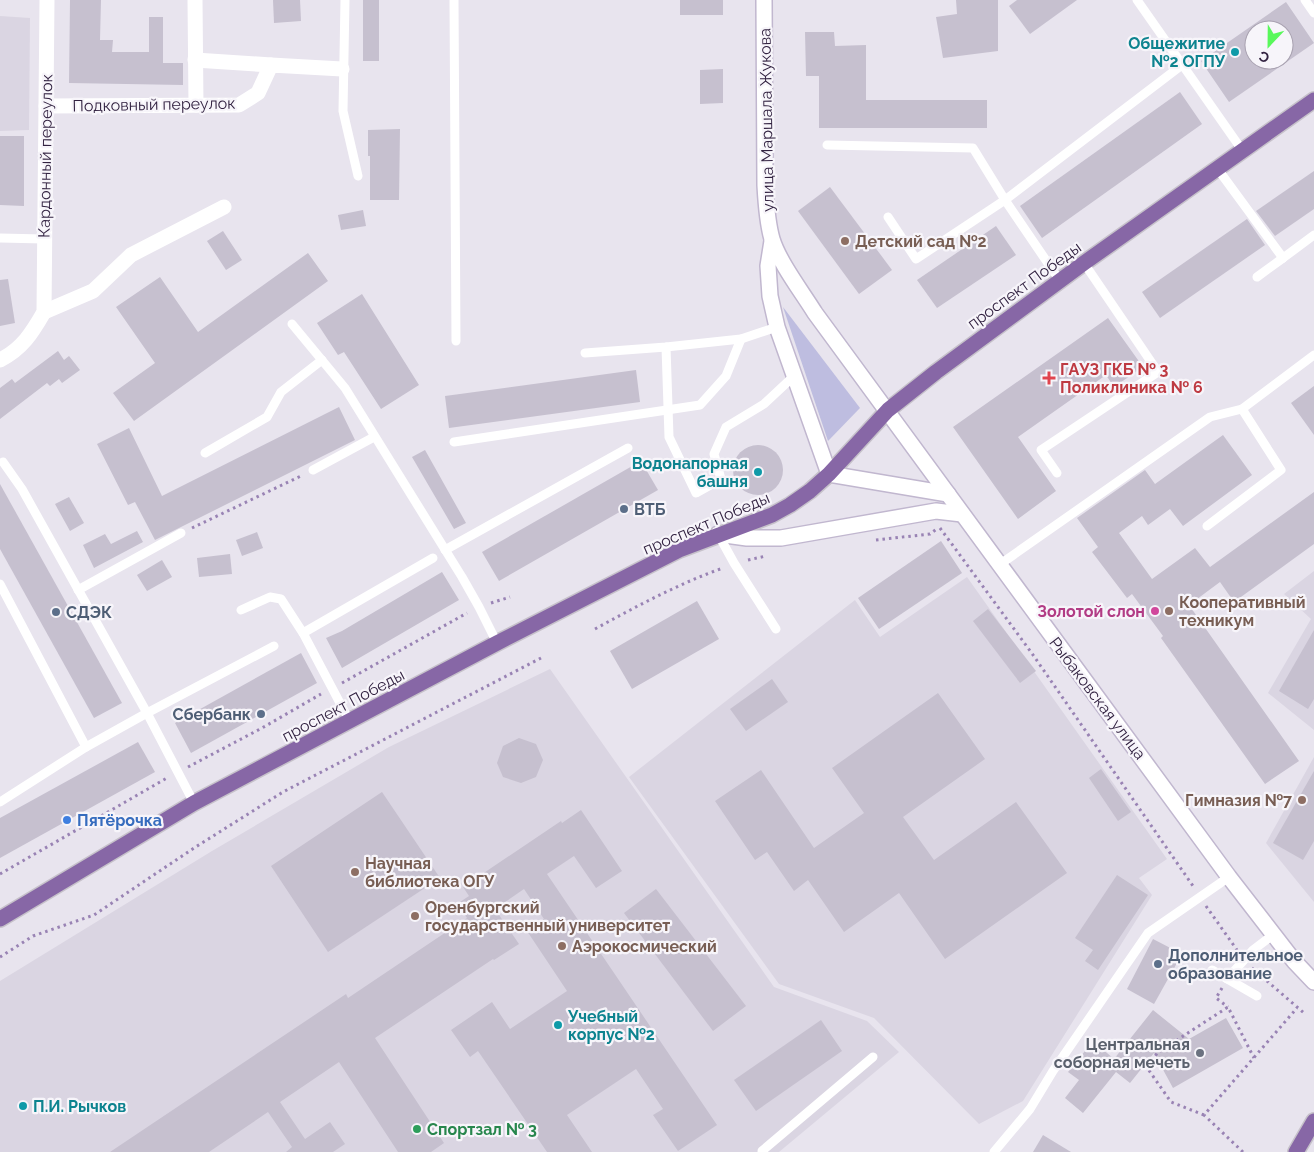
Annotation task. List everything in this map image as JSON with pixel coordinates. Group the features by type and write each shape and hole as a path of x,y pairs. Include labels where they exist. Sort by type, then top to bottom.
{"main road":[{"name":"Кардонный переулок","path":"44,312 47,0"},
{"path":"195,0 196,105"},
{"name":"улица Маршала Жукова","path":"764,0 765,185 767,214 772,240 815,313 888,410"},
{"path":"196,60 342,69"},
{"name":"Подковный переулок","path":"46,106 239,105 258,93 271,65"},
{"name":"проспект Победы","path":"0,919 194,803 497,644 679,550 772,515 790,505 829,474 888,410 936,372 1060,280 1314,100"},
{"path":"0,360 14,354 30,335 44,312 93,291 130,255 224,207"},
{"name":"улица Маршала Жукова","path":"772,240 768,266 770,296 794,376 829,474"},
{"name":"Рыбаковская улица","path":"888,410 999,565 1146,761 1229,877 1294,961 1314,982"},
{"path":"829,474 948,494"},
{"path":"718,534 747,538 781,538 936,511 962,514"},
{"path":"1296,1152 1314,1121"}],"lane":[{"path":"345,0 342,69 343,111 358,176"},
{"path":"454,0 456,341"},
{"path":"1138,0 1242,150"},
{"path":"1305,0 1314,13"},
{"path":"888,217 916,259 1005,200 1182,65"},
{"path":"828,145 973,148 1005,200 1060,280"},
{"path":"1217,168 1283,258"},
{"path":"1257,277 1314,235"},
{"path":"0,238 44,238"},
{"path":"1056,473 1041,450 1158,372 1084,263"},
{"path":"292,324 345,388 479,606 497,644"},
{"path":"585,353 666,348 741,340 778,327"},
{"path":"454,442 700,406 726,376 741,340"},
{"path":"666,348 669,437 696,492 721,479 714,454 726,427 764,404 794,376"},
{"path":"999,565 1210,417 1242,409 1314,355"},
{"path":"205,453 267,417 281,392 322,360"},
{"path":"1207,526 1281,470 1242,409"},
{"path":"313,470 374,437"},
{"path":"445,550 628,448"},
{"path":"3,462 22,489 147,713 194,803"},
{"path":"78,590 181,533"},
{"path":"718,534 734,564 776,629"},
{"path":"303,633 433,558"},
{"path":"0,584 86,747"},
{"path":"241,610 270,597 281,599 303,633 350,722"},
{"path":"0,802 86,747 274,646"},
{"path":"994,1152 1030,1108 1053,1070 1148,933 1229,877"},
{"path":"1227,979 1253,950 1274,934"},
{"path":"1212,970 1257,996"},
{"path":"763,1152 872,1057"}],"path":[{"path":"181,533 313,470"},
{"path":"868,541 930,534 962,514"},
{"path":"939,528 1031,652 1244,961 1304,1013"},
{"path":"595,629 642,603 692,579 734,564 773,554"},
{"path":"0,874 178,772 262,728 479,606 510,597"},
{"path":"0,957 33,936 94,915 194,848 283,792 541,658"},
{"path":"1227,979 1216,998 1228,1007 1254,1058"},
{"path":"1228,1007 1157,1053 1148,1069 1170,1102 1204,1115 1243,1152"},
{"path":"1204,1115 1297,1008"}],"shaded area":[{"path":"0,16 30,18 29,130 0,131"},
{"path":"783,307 860,408 828,441"},
{"path":"1314,571 1314,730 1268,693 1311,619 1284,594"},
{"path":"967,577 1167,859 1139,878 1152,895 1023,1101 979,1124 874,1018 779,984 629,777 855,600 880,637"},
{"name":"Оренбургский государственный университет","path":"550,669 774,987 867,1021 899,1052 779,1152 0,1152 0,981 212,851 389,747"},
{"name":"Гимназия №7","path":"1314,757 1314,902 1266,843"}],"building":[{"path":"70,0 101,0 100,40 113,40 112,52 149,52 149,17 163,17 163,63 183,63 183,85 69,83"},
{"path":"273,0 300,0 301,21 274,23"},
{"path":"363,0 379,0 379,61 363,61"},
{"path":"680,0 723,0 723,15 680,15"},
{"path":"956,0 998,0 998,51 943,58 936,17 957,14"},
{"path":"1017,0 1077,0 1030,34 1009,6"},
{"name":"Общежитие №2 ОГПУ","path":"1286,2 1314,43 1294,57 1294,20 1260,20"},
{"name":"Общежитие №2 ОГПУ","path":"1244,31 1244,70 1275,70 1229,102 1201,61"},
{"path":"805,32 834,32 835,46 866,45 866,100 987,100 987,128 819,128 819,76 806,76"},
{"path":"723,69 723,103 700,104 700,70"},
{"path":"1180,92 1202,124 1042,238 1020,206"},
{"path":"400,129 399,200 370,200 368,130"},
{"path":"0,136 24,136 24,206 0,205"},
{"path":"1314,171 1314,209 1275,236 1256,211"},
{"name":"Детский сад №2","path":"830,187 892,270 859,294 798,211"},
{"path":"363,210 366,226 341,230 338,215"},
{"path":"1247,219 1265,245 1160,318 1142,292"},
{"path":"996,226 1016,255 937,308 917,280"},
{"path":"223,231 242,260 226,270 207,241"},
{"path":"308,253 328,281 134,421 113,393 155,363 116,307 160,277 198,332"},
{"path":"8,279 15,323 0,326 0,280"},
{"path":"362,294 419,385 381,409 344,352 338,355 317,323"},
{"path":"1108,318 1143,367 1114,387 1106,375 1018,437 1056,491 1018,519 953,427"},
{"path":"58,351 64,360 69,356 80,370 62,383 59,379 50,386 47,383 0,419 0,388 12,379 15,383"},
{"path":"636,370 640,402 449,428 445,396"},
{"path":"1314,386 1314,435 1291,403"},
{"path":"339,407 355,440 155,540 135,502 128,505 97,444 129,428 162,496"},
{"name":"Кооперативный техникум","path":"1223,435 1252,475 1183,526 1170,509 1148,525 1142,516 1119,533 1152,579 1195,548 1210,567 1314,492 1314,544 1234,602 1220,582 1189,605 1299,761 1265,784 1132,594 1127,598 1092,552 1098,547 1077,518 1145,470 1155,484"},
{"name":"Водонапорная башня","path":"753,445 763,445 776,452 783,465 783,475 776,488 763,495 753,495 744,491 737,484 733,475 733,465 737,456 744,449"},
{"path":"425,450 466,523 454,529 412,457"},
{"path":"641,461 658,490 499,581 482,552"},
{"path":"0,484 122,703 94,718 0,549"},
{"path":"69,497 84,523 70,531 55,504"},
{"path":"137,531 143,542 94,568 83,545 105,534 111,544"},
{"path":"257,532 263,548 242,556 236,540"},
{"path":"941,541 962,573 879,629 858,598"},
{"path":"230,554 232,574 199,577 197,558"},
{"path":"162,560 172,577 147,591 137,575"},
{"path":"442,572 459,600 342,668 326,638 342,631"},
{"path":"697,601 719,639 632,689 610,651"},
{"path":"988,609 1036,671 1020,683 973,621"},
{"path":"1314,630 1314,699 1308,709 1279,691"},
{"path":"301,653 317,683 191,753 175,723"},
{"path":"772,679 788,702 746,731 730,709"},
{"path":"938,693 985,759 903,817 934,860 1016,802 1067,873 945,959 899,893 844,932 808,880 794,891 767,852 755,860 715,801 761,770 814,848 864,813 832,768"},
{"path":"519,738 536,744 543,760 536,777 521,783 503,777 497,763 503,746"},
{"path":"138,742 155,772 0,858 0,818"},
{"path":"1101,769 1131,812 1118,821 1089,778"},
{"path":"1314,771 1314,841 1303,860 1273,843"},
{"name":"Научная библиотека ОГУ","path":"382,792 440,878 328,952 271,866"},
{"path":"581,810 622,871 596,888 574,856 547,874 717,1125 678,1151 653,1115 663,1109 636,1069 567,1115 592,1152 547,1152 478,1051 470,1057 451,1030 492,1002 510,1029 567,991 527,931 544,919 524,889 495,909 519,944 493,959 375,1038 444,1143 431,1152 398,1152 339,1062 280,1102 305,1139 330,1122 345,1144 333,1152 286,1152 292,1147 268,1112 209,1152 110,1152 346,994 348,998 467,918 457,904 469,896 463,887 561,821 562,823"},
{"path":"1117,875 1148,895 1098,970 1085,961 1093,950 1075,938"},
{"path":"656,889 746,1006 713,1031 624,913"},
{"name":"Дополнительное образование","path":"1153,939 1182,954 1154,1004 1127,989"},
{"path":"1153,1010 1189,1039 1226,1018 1243,1048 1173,1088 1154,1053 1130,1083 1116,1072 1083,1113 1065,1098 1079,1080 1068,1072 1093,1041 1114,1059"},
{"path":"821,1020 842,1051 756,1111 734,1080"},
{"path":"1043,1135 1071,1152 1033,1152"}],"place":[{"name":"Общежитие №2 ОГПУ","path":"1235,52"},
{"name":"Детский сад №2","path":"845,241"},
{"name":"ГАУЗ ГКБ № 3 Поликлиника № 6","path":"1049,378"},
{"name":"Водонапорная башня","path":"758,472"},
{"name":"ВТБ","path":"624,509"},
{"name":"Золотой слон","path":"1155,611"},
{"name":"Кооперативный техникум","path":"1169,611"},
{"name":"СДЭК","path":"56,612"},
{"name":"Сбербанк","path":"261,714"},
{"name":"Гимназия №7","path":"1302,800"},
{"name":"Пятёрочка","path":"67,820"},
{"name":"Научная библиотека ОГУ","path":"355,872"},
{"name":"Оренбургский государственный университет","path":"415,916"},
{"name":"Аэрокосмический","path":"562,946"},
{"name":"Дополнительное образование","path":"1158,964"},
{"name":"Учебный корпус №2","path":"558,1025"},
{"name":"Центральная соборная мечеть","path":"1200,1053"},
{"name":"П.И. Рычков","path":"23,1106"},
{"name":"Спортзал № 3","path":"417,1129"}]}
